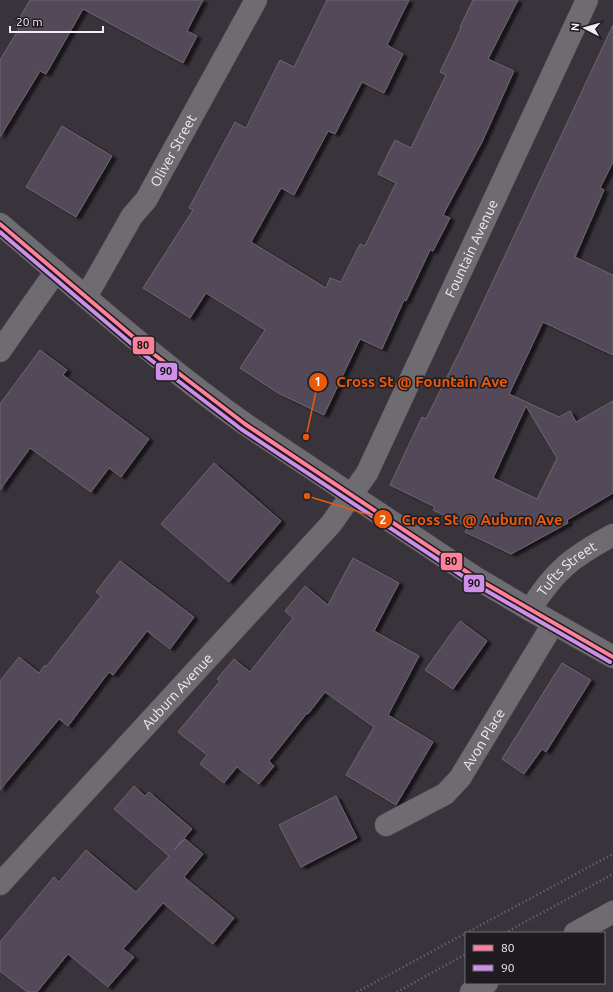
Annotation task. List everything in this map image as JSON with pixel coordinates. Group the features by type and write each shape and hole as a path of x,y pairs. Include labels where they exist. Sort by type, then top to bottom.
{"street":[{"name":"Oliver Street","path":"86,297 132,216 146,200 256,0"},
{"name":"Fountain Avenue","path":"352,496 367,473 587,0"},
{"path":"0,224 220,407 458,567 553,624 613,657"},
{"path":"0,351 56,271"},
{"name":"Auburn Avenue","path":"0,884 330,524 352,496"},
{"name":"Tufts Street","path":"530,610 542,590 560,570 582,552 613,535"},
{"name":"Avon Place","path":"386,825 445,794 453,787 460,778 553,624"},
{"path":"577,932 613,912"},
{"path":"471,992 485,984"}],"path":[{"path":"468,932 613,854"},
{"path":"507,932 613,874"},
{"path":"357,992 465,934"},
{"path":"397,992 465,955"}],"building":[{"path":"30,0 203,0 187,31 197,36 183,63 83,9 46,74 40,71 0,137 0,60 19,29 15,26"},
{"path":"327,0 409,0 387,45 403,54 384,93 362,82 335,134 328,131 294,195 281,188 251,242 326,288 330,278 341,282 360,244 365,246 396,183 378,174 395,140 411,148 446,75 440,72 473,0 518,0 488,59 514,71 482,142 443,215 450,218 433,251 430,250 406,301 404,300 382,349 360,339 324,415 278,393 240,368 265,330 206,293 190,318 143,288 193,210 189,208 235,122 246,128 280,60 294,67"},
{"path":"613,25 613,162 600,188 604,190 575,257 613,275 613,355 543,322 509,394 559,417 570,411 576,422 613,401 613,493 567,520 568,523 511,554 465,532 468,527 433,510 435,507 390,485 422,417 426,419 463,345","holes":["526,406 557,458 537,499 493,478"]},
{"path":"62,126 112,156 76,217 26,187"},
{"path":"40,350 67,370 63,375 149,439 121,477 109,468 91,492 30,448 0,490 0,404"},
{"path":"214,463 281,521 229,582 161,524"},
{"path":"353,558 399,583 374,631 419,656 388,715 433,742 396,805 346,775 374,727 325,692 269,761 274,766 259,784 237,767 224,783 200,764 207,755 178,732 220,681 217,679 234,659 250,672 293,618 285,611 305,586 328,605"},
{"path":"120,561 194,617 170,649 147,631 113,675 109,672 68,726 59,719 0,790 0,681 19,657 39,673 45,665 46,667 101,596 96,592"},
{"path":"460,621 487,641 453,689 425,670"},
{"path":"562,663 591,680 546,752 542,749 524,774 502,759"},
{"path":"134,786 145,796 149,792 192,829 174,850 185,839 203,854 184,877 234,918 213,944 163,903 123,949 134,957 108,987 68,954 37,992 27,992 0,971 0,942 54,877 59,882 86,850 136,892 169,856 114,809"},
{"path":"336,796 357,838 301,867 279,825"}],"transit line":[{"name":"80","path":"0,224 151,352 245,424 476,578 613,657"},
{"name":"90","path":"0,232 147,357 241,429 473,583 610,662"}],"place":[{"name":"Cross St @ Fountain Ave","path":"306,437"},
{"name":"Cross St @ Auburn Ave","path":"307,496"}]}
